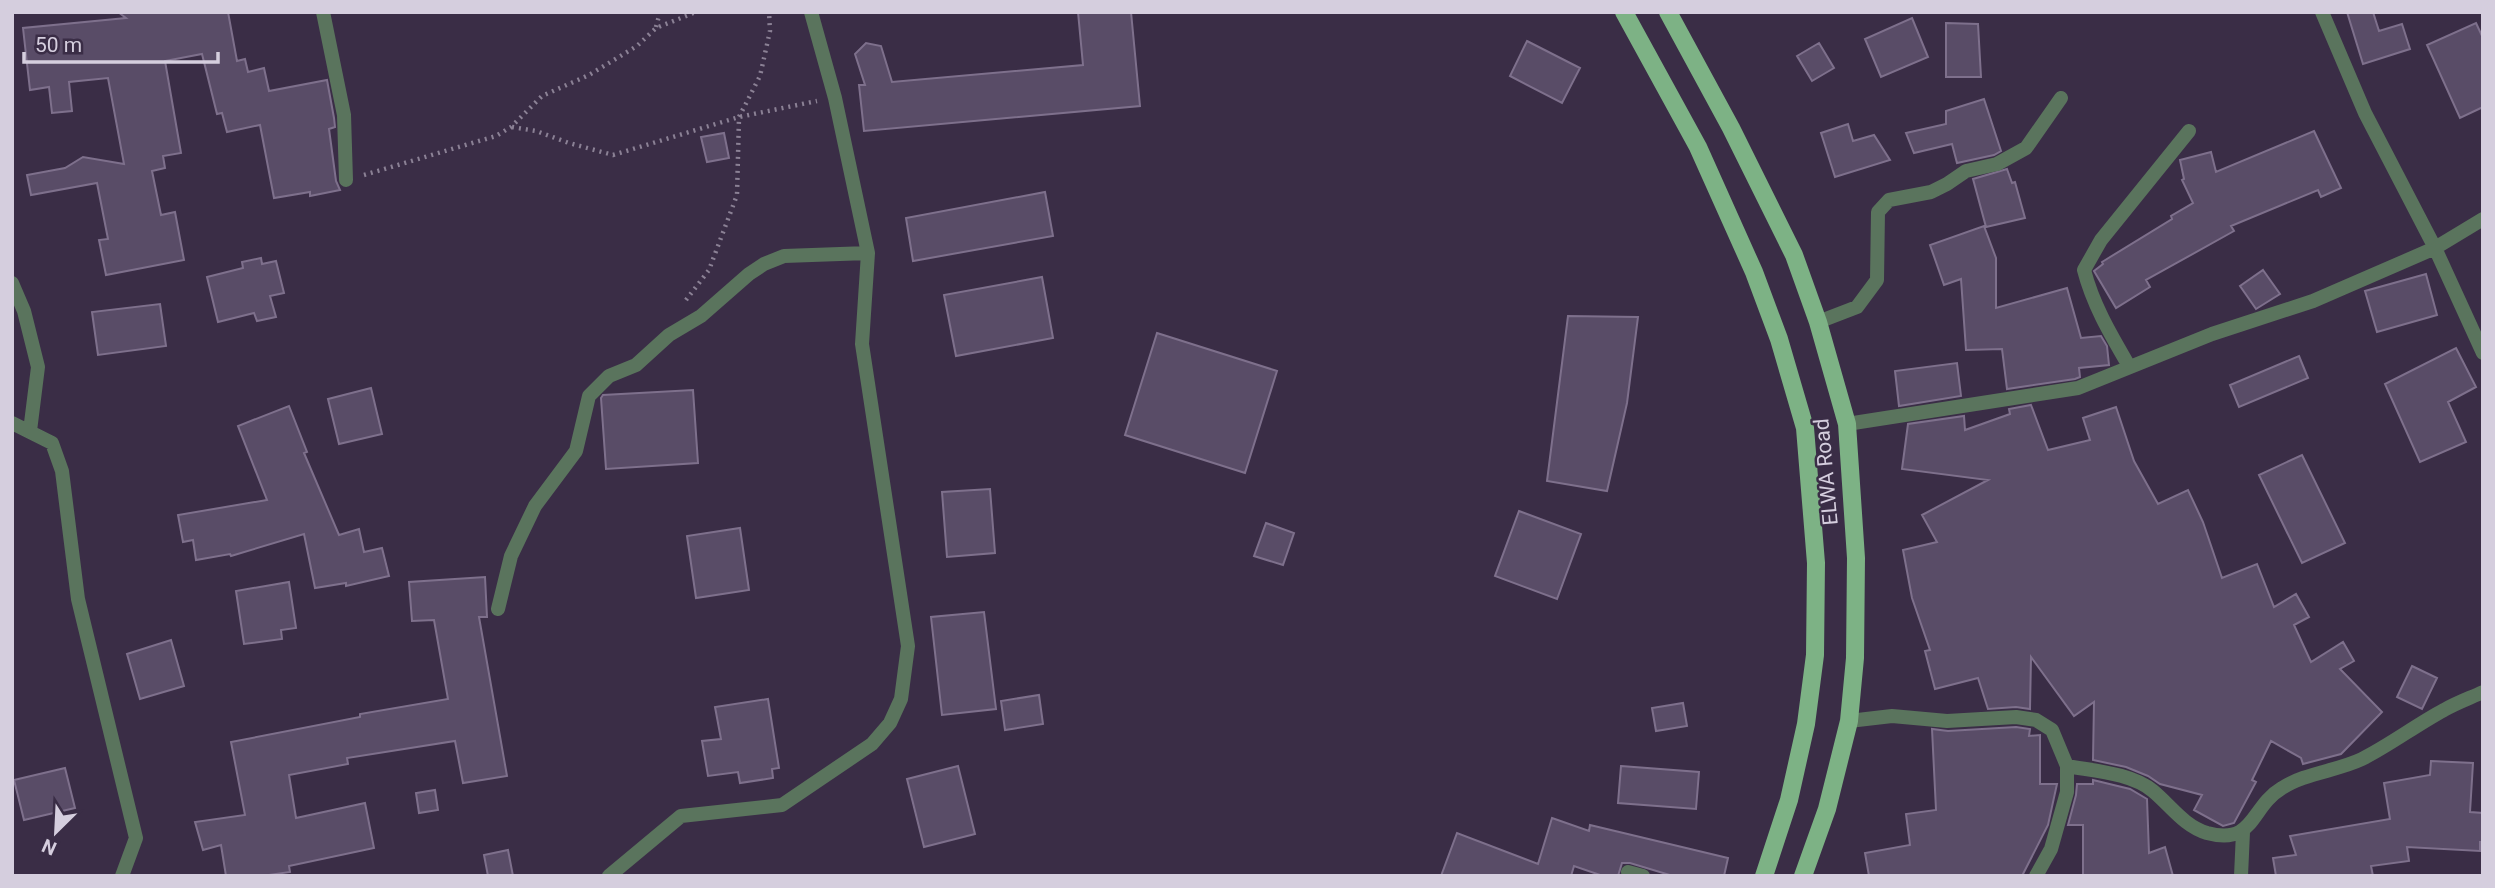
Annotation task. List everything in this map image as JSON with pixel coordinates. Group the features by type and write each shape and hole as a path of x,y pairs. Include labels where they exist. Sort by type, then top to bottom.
{"main road":[{"name":"ELWA Road","path":"1624,12 1698,147 1754,272 1779,338 1805,428 1816,563 1815,655 1806,724 1789,800 1763,876"},
{"name":"ELWA Road","path":"1668,12 1731,128 1794,255 1818,322 1847,424 1856,558 1855,658 1849,721 1827,809 1803,876"}],"street":[{"path":"323,12 344,115 346,180"},
{"path":"608,876 681,816 782,805 872,744 890,723 901,699 908,646 862,344 868,253 835,98 811,12"},
{"path":"2322,12 2365,113 2435,248 2483,354"},
{"path":"1818,322 1857,307 1877,280 1878,212 1889,200 1931,192 1966,171 1997,164 2026,148 2062,98"},
{"path":"2129,366 2103,321 2084,270 2101,240 2189,131"},
{"path":"1847,424 2078,388 2212,334 2313,301 2435,248 2483,219"},
{"path":"498,609 511,556 535,506 576,451 589,396 609,376 636,365 669,335 701,316 764,264 784,256 868,253"},
{"path":"12,283 24,311 38,367 30,431"},
{"path":"12,423 52,443 62,471 78,599 136,838 122,876"},
{"path":"2241,876 2244,832 2269,799 2283,787 2360,760 2446,709 2483,692"},
{"path":"1849,721 1892,716 1947,721 2016,717 2036,720 2052,730 2067,766 2067,792 2052,849 2036,876"},
{"path":"2067,766 2107,773 2139,783 2153,791 2186,822 2206,833 2230,836 2244,832"}],"path":[{"path":"656,28 660,12"},
{"path":"346,180 496,136 511,127 542,96 589,75 637,46 656,28 696,12"},
{"path":"669,335 674,315 709,270 737,195 739,117 760,76 770,30 769,12"},
{"path":"511,127 536,131 613,155 739,117 835,98"}],"building":[{"path":"118,12 228,12 237,61 245,59 248,72 264,68 269,91 327,80 335,127 329,129 336,181 340,190 310,196 310,192 274,198 260,125 227,132 222,113 217,114 202,54 165,61 181,153 163,156 165,168 152,171 161,215 175,212 184,260 106,275 99,240 108,239 97,183 31,195 27,175 65,168 83,157 124,164 108,78 69,82 72,111 52,113 49,87 30,90 23,28 126,18"},
{"path":"1078,12 1131,12 1140,106 864,131 859,85 865,85 855,54 866,43 881,46 892,82 1083,65"},
{"path":"2347,12 2373,12 2379,31 2402,24 2410,49 2363,64"},
{"path":"1912,18 1928,57 1881,77 1865,39"},
{"path":"1946,23 1978,24 1981,77 1946,77"},
{"path":"2476,23 2483,38 2483,107 2460,118 2427,45"},
{"path":"1527,41 1580,68 1562,103 1510,76"},
{"path":"1819,43 1834,68 1812,81 1797,56"},
{"path":"1984,99 2001,151 1957,163 1952,144 1914,153 1906,133 1946,124 1946,111"},
{"path":"1848,124 1853,141 1874,135 1890,160 1835,177 1821,133"},
{"path":"2314,131 2341,188 2321,197 2318,190 2231,226 2234,231 2146,280 2150,287 2116,308 2094,271 2102,262 2193,203 2182,180 2180,160 2211,152 2216,172"},
{"path":"724,133 729,158 707,162 701,137"},
{"path":"2007,169 2012,183 2015,182 2025,218 1986,227 1973,179"},
{"path":"1045,192 1053,236 913,261 906,218"},
{"path":"1984,226 1996,258 1996,308 2067,288 2081,338 2101,336 2107,346 2109,365 2079,368 2080,377 2075,379 2007,389 2002,349 1966,350 1961,279 1944,285 1930,245"},
{"path":"261,258 262,264 276,261 284,293 270,296 276,317 257,321 254,313 218,322 207,277 243,268 242,262"},
{"path":"2263,270 2280,294 2256,309 2240,286"},
{"path":"2426,274 2437,315 2377,332 2365,291"},
{"path":"1042,277 1053,338 956,356 944,295"},
{"path":"160,304 166,346 98,355 92,312"},
{"path":"1568,316 1638,317 1627,403 1607,491 1547,481"},
{"path":"1157,333 1277,371 1245,473 1125,435"},
{"path":"2456,348 2476,387 2448,402 2466,442 2420,462 2385,384"},
{"path":"2299,356 2308,378 2239,407 2230,385"},
{"path":"1957,363 1961,396 1899,406 1895,371"},
{"path":"371,388 382,434 339,444 328,399"},
{"path":"693,390 698,463 606,469 601,398 603,395"},
{"path":"2031,405 2048,450 2090,440 2083,418 2116,407 2134,461 2158,504 2188,490 2203,522 2222,578 2257,564 2274,607 2296,594 2309,617 2294,625 2311,662 2343,642 2354,661 2340,669 2382,712 2341,754 2303,764 2301,758 2271,741 2252,780 2256,782 2234,823 2223,826 2194,810 2202,795 2160,784 2126,767 2093,760 2094,702 2074,716 2031,657 2030,709 1988,709 1978,678 1935,689 1925,651 1930,650 1912,598 1903,550 1937,542 1922,515 1988,480 1902,469 1908,424 1964,416 1965,430 2010,414 2009,409"},
{"path":"289,406 307,452 304,453 339,535 359,529 364,552 382,548 389,576 346,586 346,583 315,588 304,534 231,556 230,554 196,560 193,540 183,542 178,515 267,500 238,426"},
{"path":"2302,455 2345,543 2302,563 2259,475"},
{"path":"990,489 995,553 947,557 942,492"},
{"path":"1519,511 1581,534 1557,599 1495,576"},
{"path":"1266,523 1294,533 1283,565 1254,556"},
{"path":"740,528 749,590 696,598 687,536"},
{"path":"485,577 487,617 479,617 507,776 463,783 455,741 347,758 348,764 289,775 296,818 365,803 374,848 289,866 290,872 262,876 226,876 221,845 203,850 195,822 245,815 231,742 360,717 360,714 448,699 434,620 412,621 409,582"},
{"path":"289,582 296,628 281,630 282,639 244,644 236,591"},
{"path":"984,612 996,709 942,715 931,617"},
{"path":"171,640 184,686 140,699 127,654"},
{"path":"2412,666 2437,678 2422,709 2397,697"},
{"path":"1039,695 1043,724 1005,730 1001,701"},
{"path":"768,699 779,768 772,769 773,778 740,783 738,772 708,776 702,741 721,739 715,707"},
{"path":"1683,703 1687,726 1656,731 1652,708"},
{"path":"2016,727 2030,729 2029,736 2040,735 2040,784 2057,784 2048,825 2022,876 1869,876 1865,853 1910,845 1906,814 1936,810 1932,729 1948,731"},
{"path":"2431,761 2473,763 2470,812 2483,813 2483,842 2480,842 2480,851 2407,847 2409,861 2371,866 2373,876 2276,876 2273,858 2296,855 2290,836 2390,819 2384,783 2430,775"},
{"path":"958,766 975,834 924,847 907,779"},
{"path":"1621,766 1699,772 1696,809 1618,803"},
{"path":"65,768 75,808 24,820 14,780"},
{"path":"2093,780 2130,789 2147,799 2149,853 2165,847 2173,876 2083,876 2083,825 2068,825 2077,784 2093,784"},
{"path":"435,790 438,810 419,813 416,793"},
{"path":"1552,818 1589,831 1590,825 1728,858 1724,876 1673,876 1622,863 1618,876 1603,876 1574,866 1571,876 1441,876 1457,833 1538,864"},
{"path":"508,850 513,876 488,876 484,855"}]}
